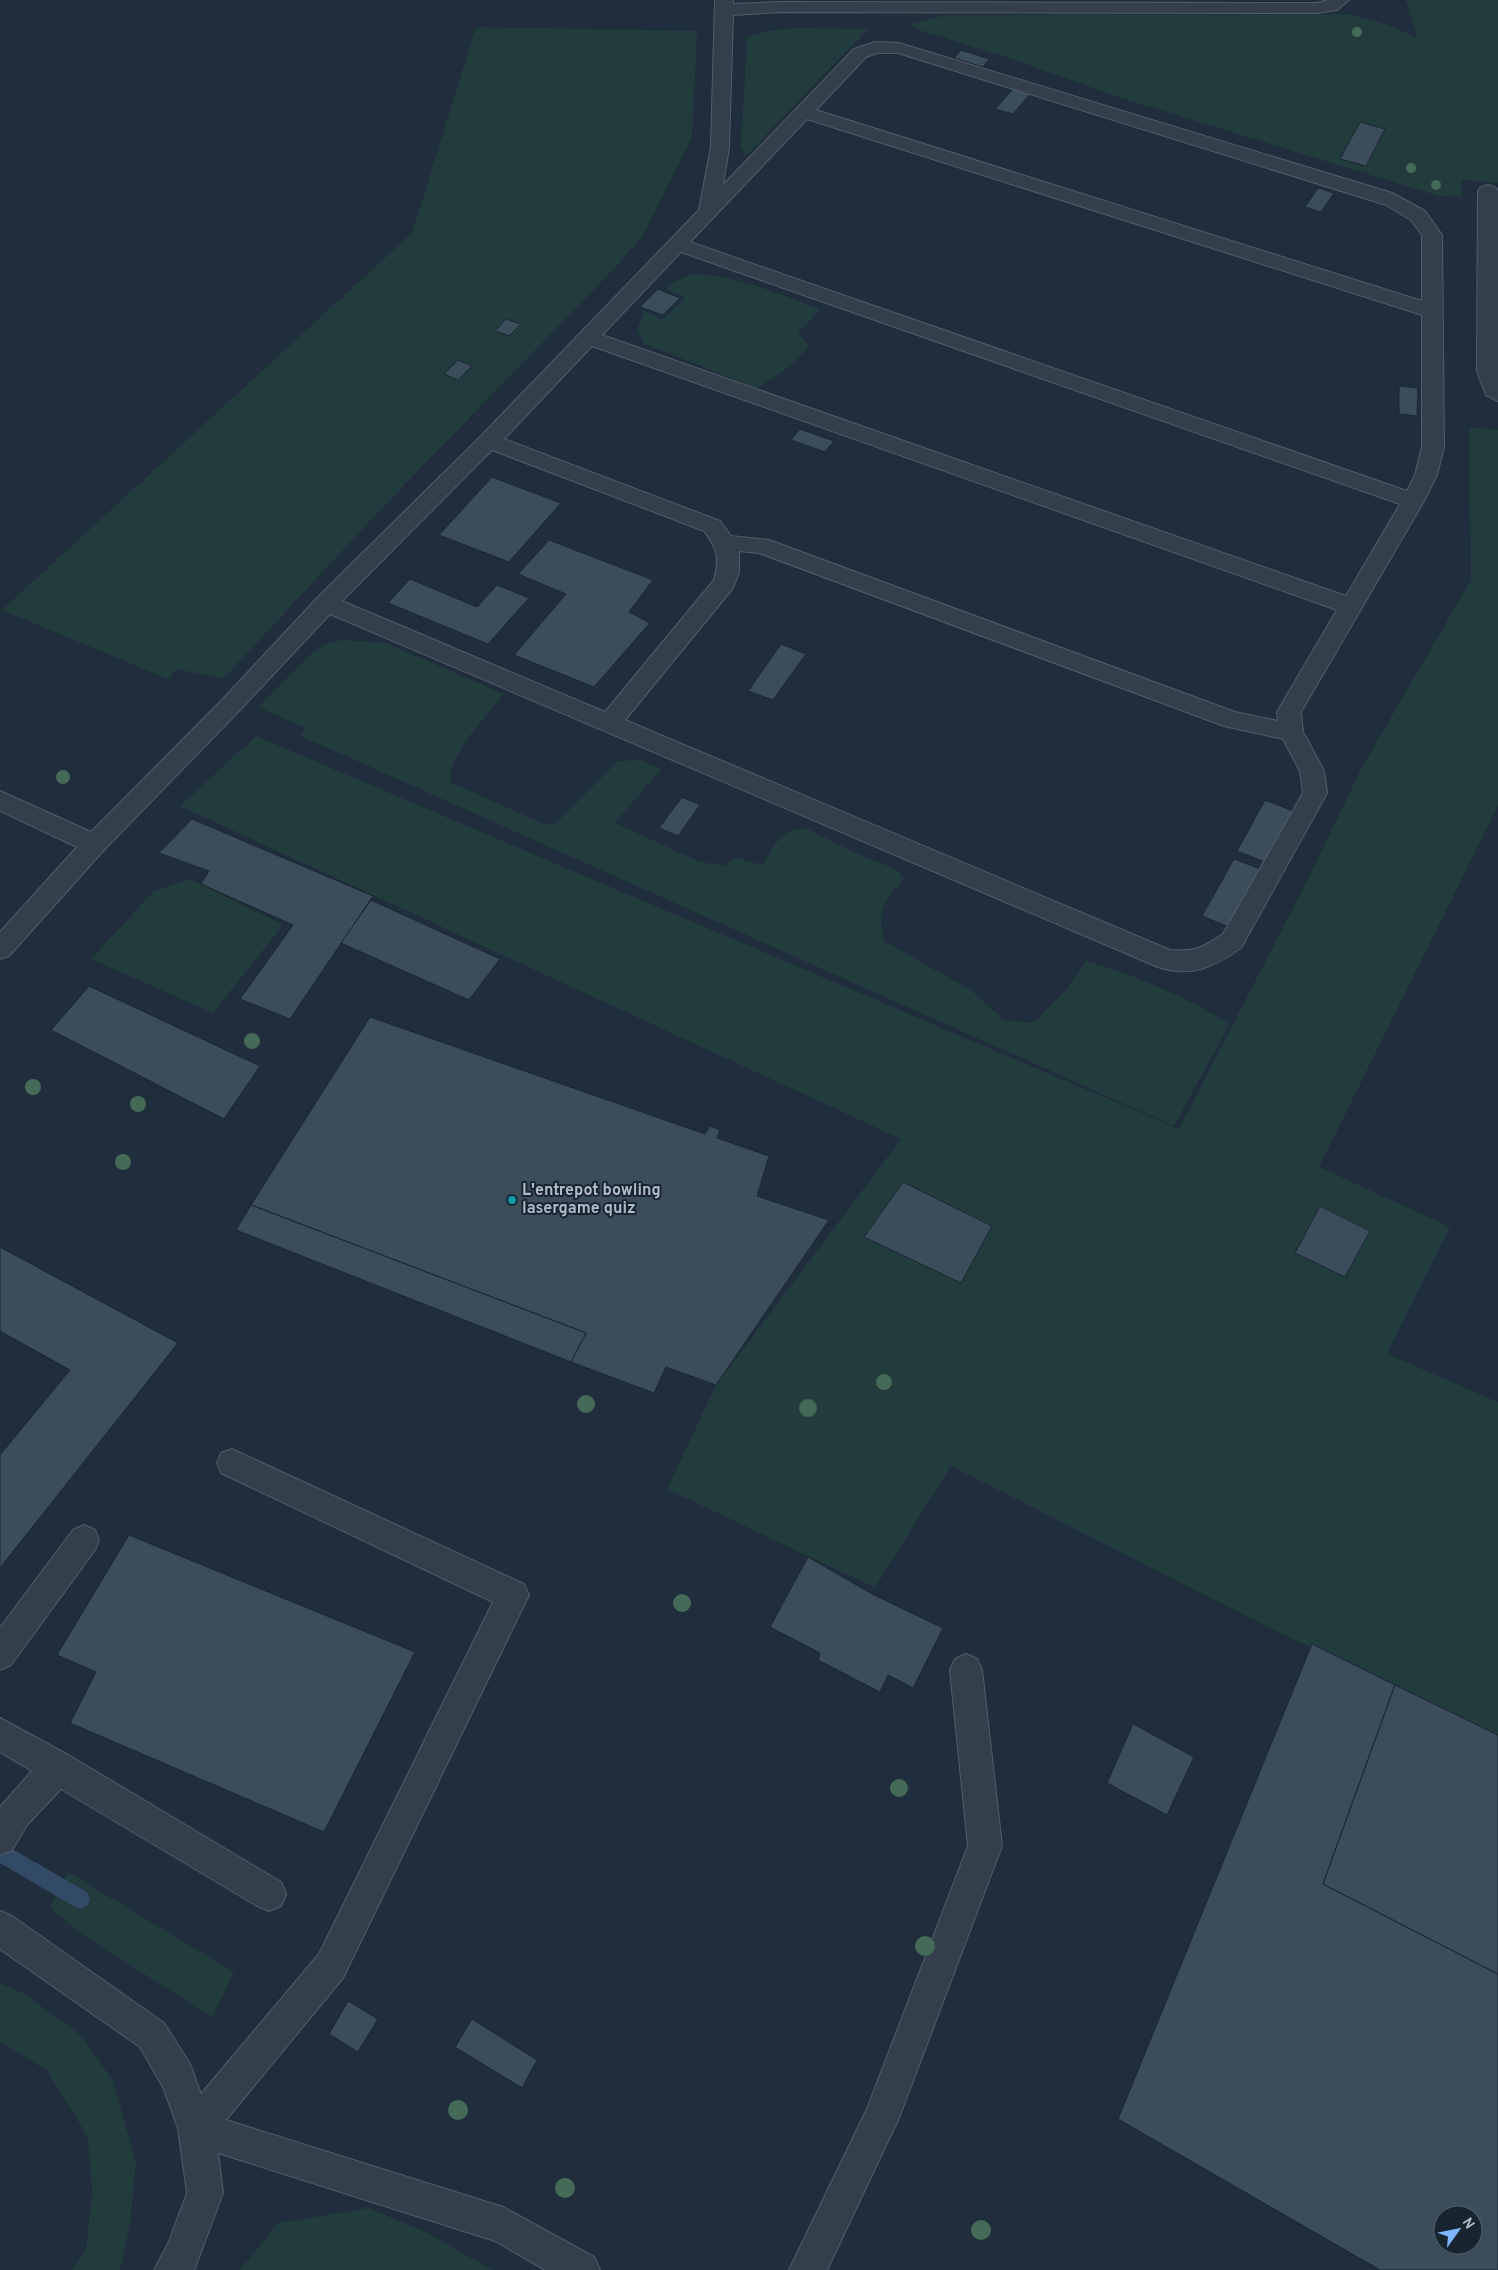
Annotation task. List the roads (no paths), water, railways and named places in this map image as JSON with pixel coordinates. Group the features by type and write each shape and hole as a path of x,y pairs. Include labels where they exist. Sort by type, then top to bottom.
{"street":[{"path":"708,212 720,147 724,5 780,7 1317,8 1332,6 1340,0"},
{"path":"0,949 94,844 231,705 326,603 489,441 860,53 875,47 899,48 1385,197 1411,209 1425,221 1432,235 1432,447 1426,475 1413,501 1289,712 1292,732 1312,771 1315,793 1232,941 1209,957 1188,962 1167,960 326,603"},
{"path":"804,112 1432,311"},
{"path":"1488,191 1487,371 1493,390 1498,394"},
{"path":"677,244 1413,501"},
{"path":"588,338 1350,606"},
{"path":"489,441 712,526 727,544 730,563 725,582 609,724"},
{"path":"727,544 761,545 1232,720 1292,732"},
{"path":"0,800 94,844"},
{"path":"196,2128 331,1966 514,1595 232,1463"},
{"path":"0,1654 84,1540"},
{"path":"808,2270 881,2118 985,1846 966,1670"},
{"path":"0,1734 269,1894"},
{"path":"0,1838 15,1813 58,1768"},
{"path":"0,1928 152,2035 177,2077 196,2128 205,2193 182,2256 173,2270"},
{"path":"196,2128 503,2225 581,2270"}],"waterway":[{"path":"0,1852 80,1899"}],"place":[{"name":"L'entrepot bowling lasergame quiz","path":"512,1200"}]}
